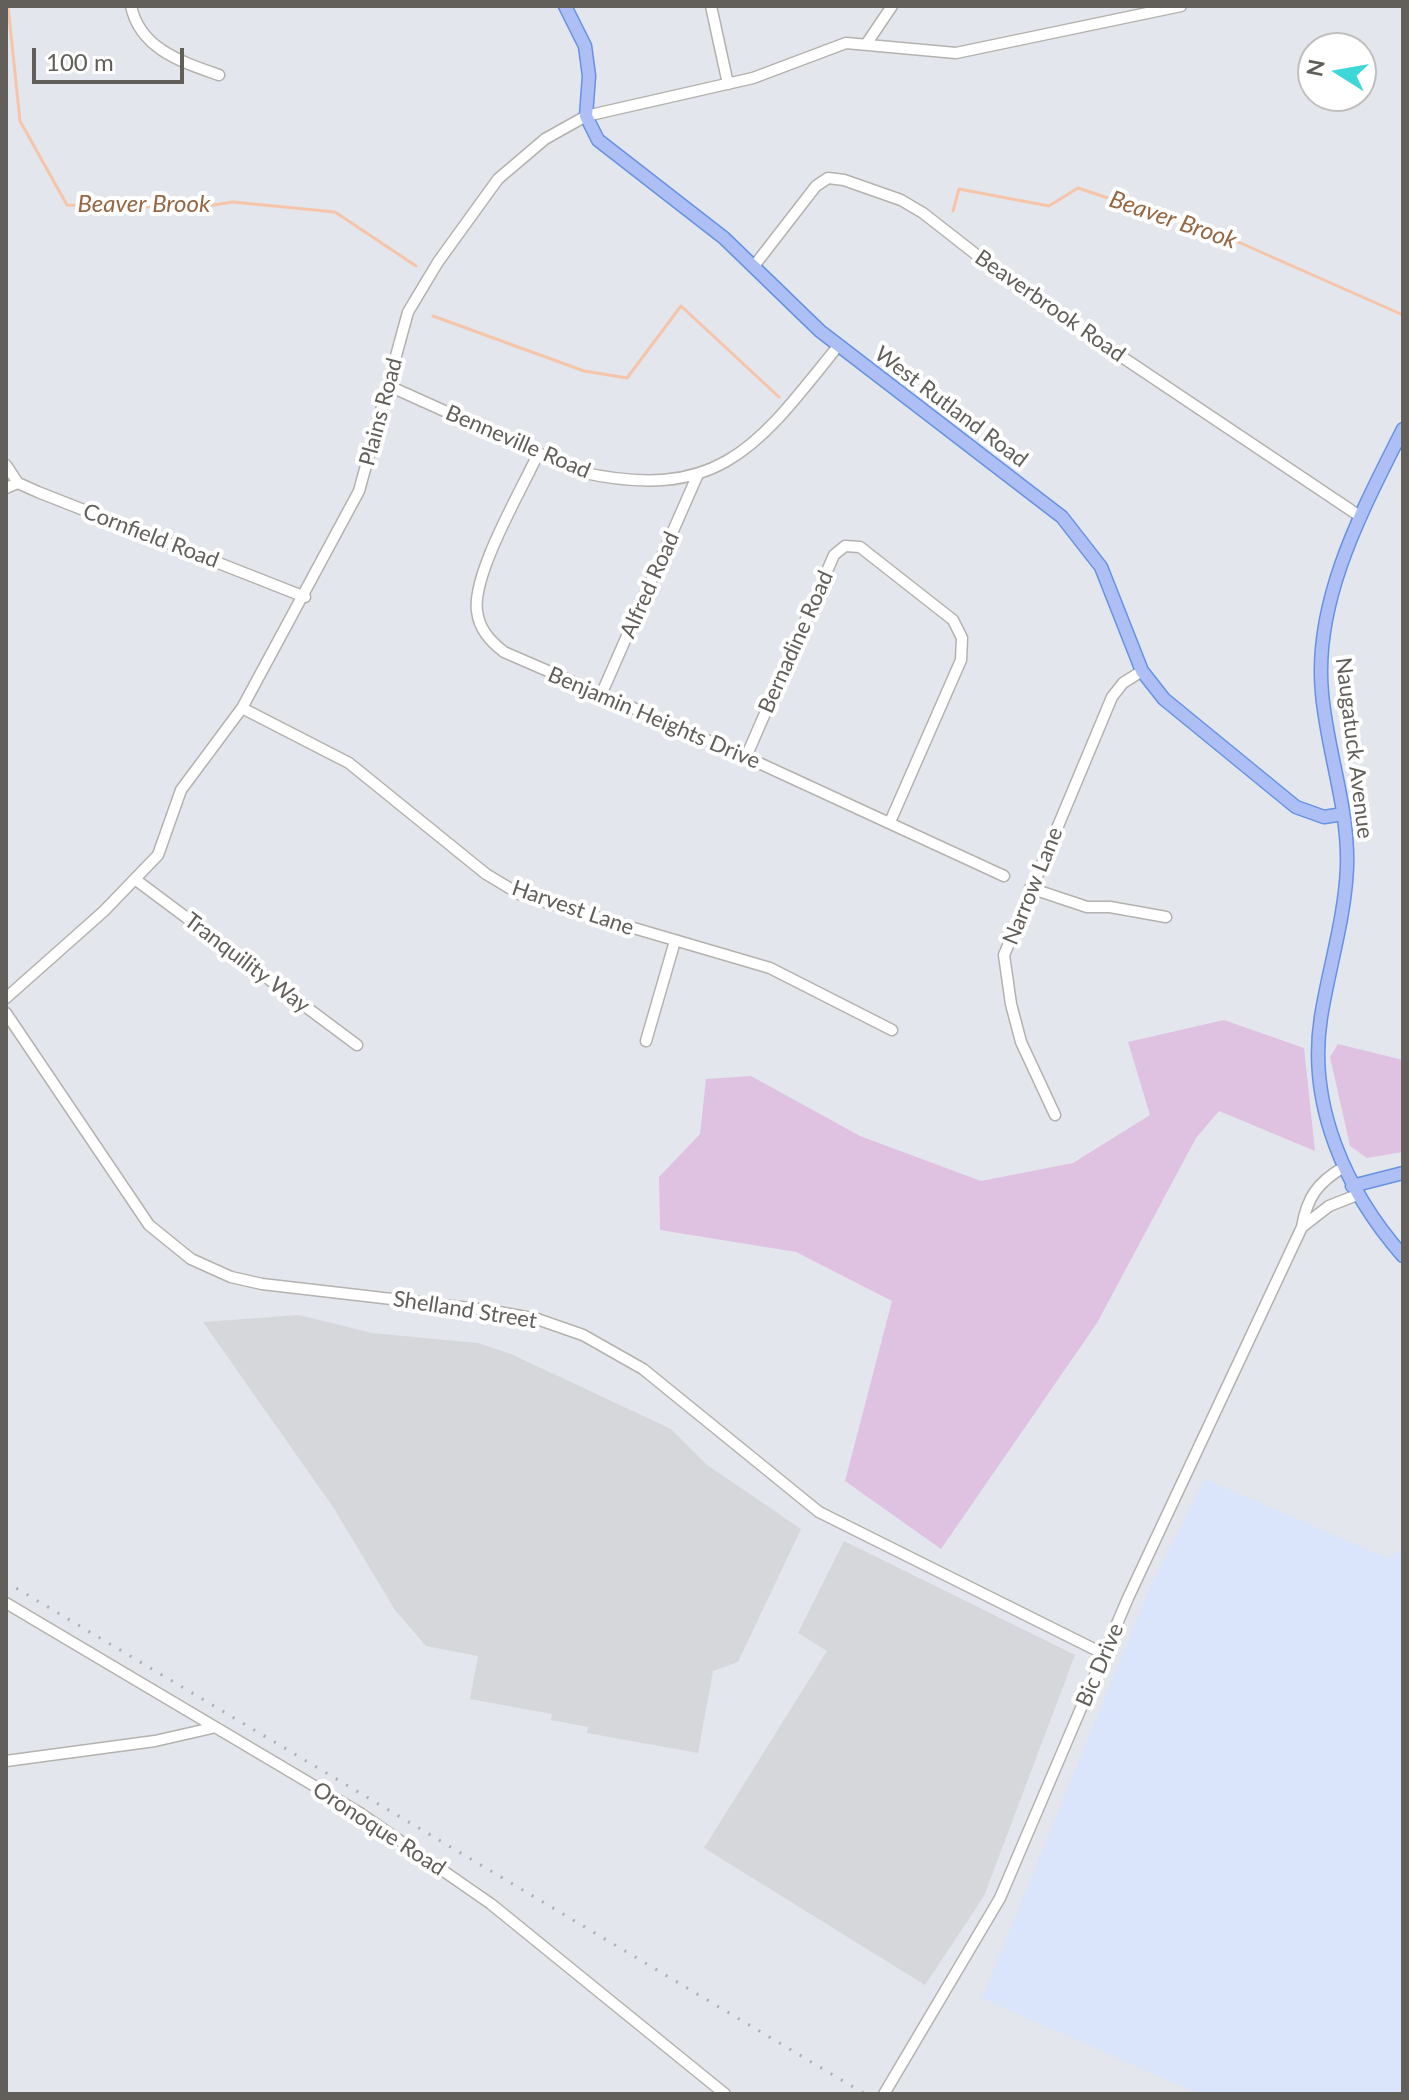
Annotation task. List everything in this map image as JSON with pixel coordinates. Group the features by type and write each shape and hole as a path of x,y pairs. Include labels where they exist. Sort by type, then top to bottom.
{"main road":[{"path":"565,6 579,29 586,54 589,76 586,116"},
{"name":"West Rutland Road","path":"586,116 590,130 604,146 713,229 838,346 1023,486 1074,529 1101,567 1142,671 1164,699 1288,801 1319,817 1343,814"},
{"name":"Naugatuck Avenue","path":"1403,429 1361,517 1335,591 1320,660 1325,718 1347,848 1344,896 1318,1050 1323,1099 1344,1167 1355,1190 1403,1256"},
{"path":"1355,1190 1403,1173"}],"street":[{"path":"131,6 142,33 157,48 219,75"},
{"path":"711,6 728,84"},
{"path":"867,43 892,6"},
{"name":"Plains Road","path":"6,998 136,880 158,855 181,790 242,708 305,597 364,479 408,312 416,294 481,202 519,159 586,116 768,73 839,45 867,43 956,53 1181,6"},
{"name":"Beaverbrook Road","path":"754,266 816,186 828,178 844,180 901,200 1019,288 1361,517"},
{"name":"Benneville Road","path":"389,386 580,472 611,479 666,481 698,474 725,463 770,431 838,346"},
{"name":"Benjamin Heights Drive","path":"538,454 479,586 477,615 491,641 504,652 746,757 1004,876"},
{"path":"6,465 18,483 6,488"},
{"name":"Alfred Road","path":"601,695 698,474"},
{"name":"Cornfield Road","path":"18,483 305,597"},
{"name":"Bernadine Road","path":"746,757 834,555 845,546 860,547 948,615 962,638 961,660 890,822"},
{"name":"Narrow Lane","path":"1055,1115 1021,1042 1011,1004 1004,955 1112,697 1123,683 1142,671"},
{"name":"Harvest Lane","path":"242,708 349,763 486,874 510,889 533,900 770,968 892,1030"},
{"name":"Tranquility Way","path":"136,880 357,1045"},
{"path":"1030,888 1087,907 1110,907 1166,917"},
{"path":"646,1041 675,941"},
{"name":"Shelland Street","path":"6,1013 135,1209 169,1244 191,1259 231,1277 262,1284 487,1310 537,1319 583,1335 643,1369 819,1512 1104,1654"},
{"name":"Bic Drive","path":"884,2094 1000,1898 1104,1654 1302,1227 1305,1209 1317,1187 1344,1167"},
{"name":"Bic Drive","path":"1302,1227 1355,1190"},
{"name":"Oronoque Road","path":"6,1603 212,1728 360,1813 491,1904 725,2094"},
{"path":"6,1761 155,1741 212,1728"}],"shaded area":[{"path":"1224,1020 1304,1048 1315,1151 1219,1111 1196,1138 1097,1323 941,1549 845,1481 892,1301 796,1252 660,1230 659,1177 700,1134 706,1079 751,1076 860,1136 981,1181 1073,1163 1150,1115 1128,1042"},
{"path":"1338,1044 1403,1060 1403,1152 1367,1158 1350,1146 1330,1057"},
{"path":"299,1315 372,1333 478,1343 511,1354 671,1429 707,1465 801,1529 738,1662 713,1671 698,1753 587,1733 588,1727 551,1720 552,1714 470,1699 478,1656 426,1646 395,1610 333,1507 203,1322"},
{"path":"1205,1479 1387,1558 1403,1549 1403,2094 1199,2094 982,1998 1152,1583"},
{"path":"844,1541 1075,1655 984,1896 925,1985 704,1848 827,1651 798,1633"}],"waterway":[{"name":"Beaver Brook","path":"8,6 20,121 67,205 194,208 233,202 335,212 416,266"},
{"name":"Beaver Brook","path":"953,211 959,189 1049,206 1078,188 1236,241 1403,315"},
{"name":"Beaver Brook","path":"433,316 584,371 627,378 681,306 779,397"}],"railway":[{"path":"6,1582 865,2094"}]}
